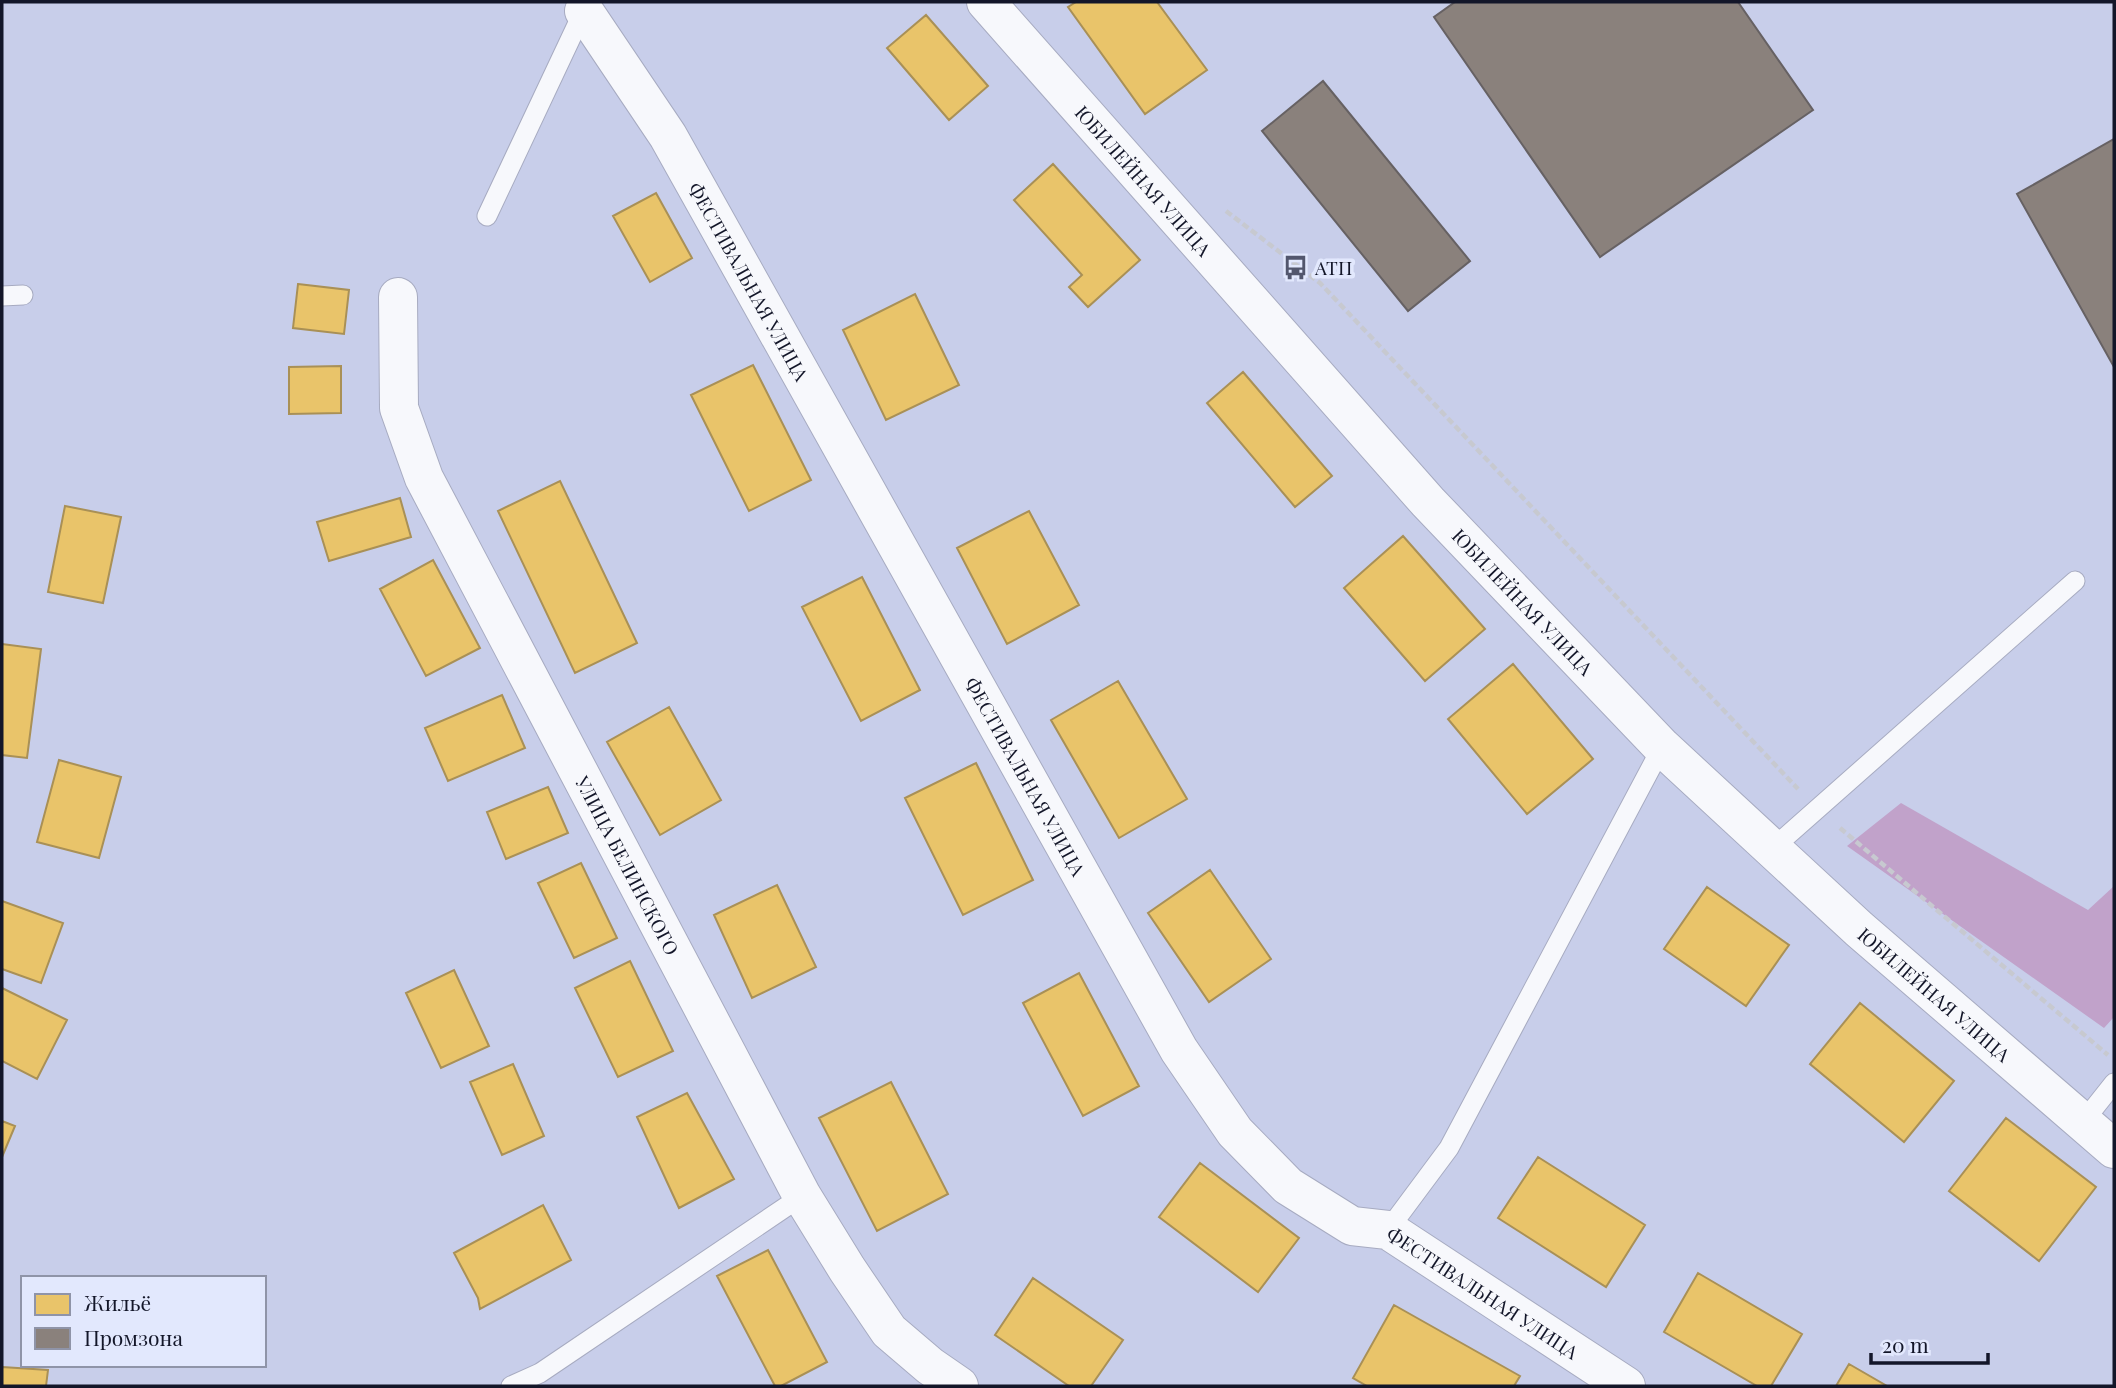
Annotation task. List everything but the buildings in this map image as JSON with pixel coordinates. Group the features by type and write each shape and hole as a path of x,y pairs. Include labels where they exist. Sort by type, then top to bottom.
{"street":[{"name":"ЮБИЛЕЙНАЯ УЛИЦА","path":"986,2 1428,502 1662,747 1859,929 2114,1149"},
{"name":"ФЕСТИВАЛЬНАЯ УЛИЦА","path":"587,6 668,136 1179,1050 1235,1132 1288,1186 1352,1226 1388,1230 1626,1386"},
{"name":"УЛИЦА БЕЛИНСКОГО","path":"398,297 399,408 424,478 803,1196 847,1269 889,1331 930,1366 959,1386"}],"lane":[{"path":"487,216 587,6"},
{"path":"2,296 23,295"},
{"path":"1772,849 2075,581"},
{"path":"1388,1230 1449,1148 1662,747"},
{"path":"2083,1122 2114,1083"},
{"path":"511,1386 540,1373 803,1196"}],"path":[{"path":"1225,210 1320,284 1817,809 2114,1060"}],"shaded area":[{"path":"1901,803 2088,910 2114,886 2114,1017 2104,1028 1847,846"}],"place":[{"name":"АТП","path":"1295,267"}]}
